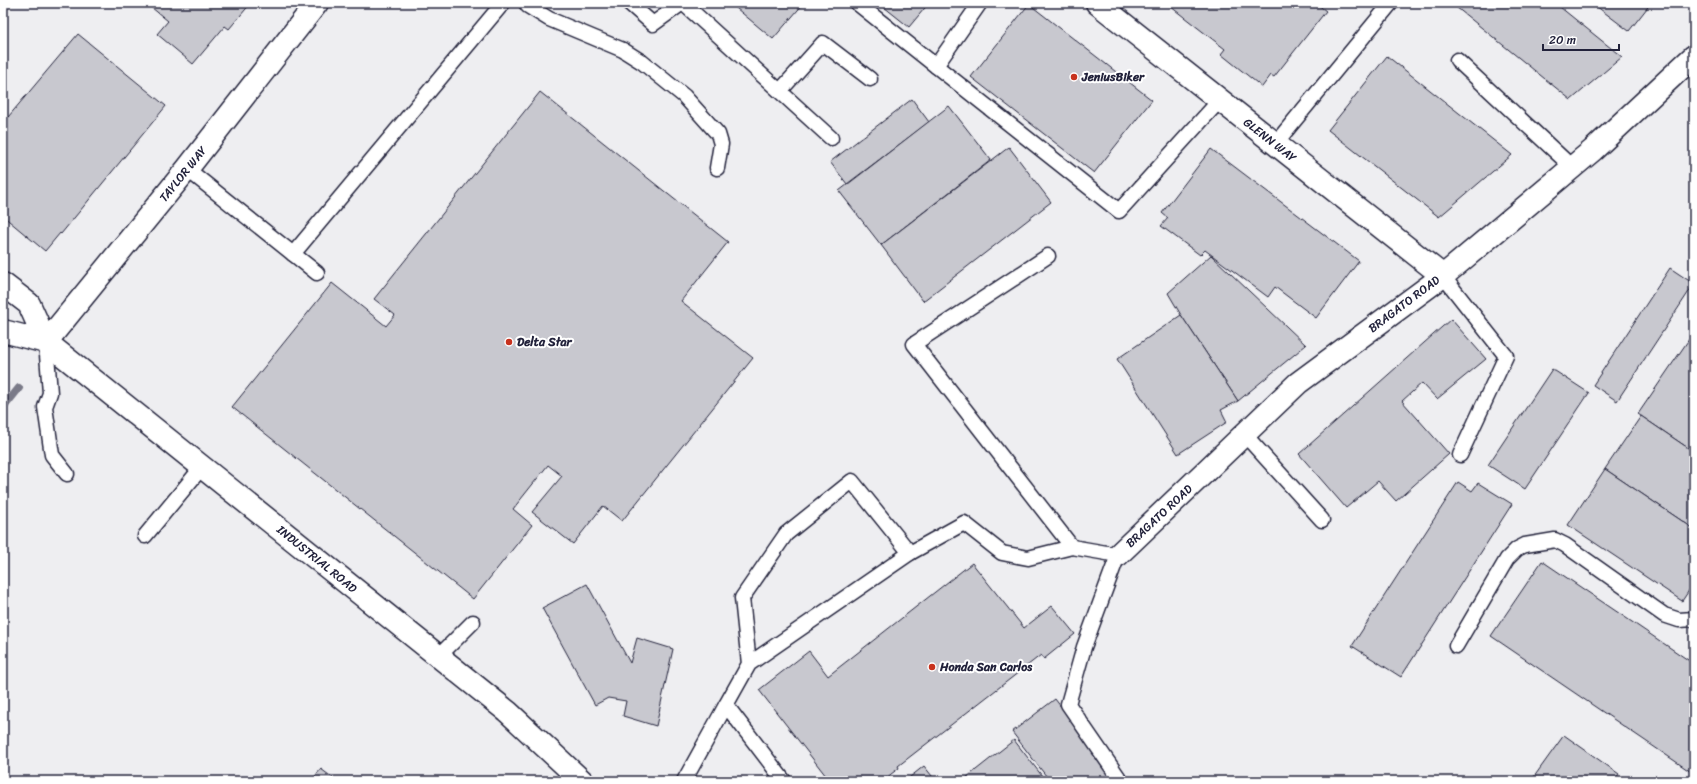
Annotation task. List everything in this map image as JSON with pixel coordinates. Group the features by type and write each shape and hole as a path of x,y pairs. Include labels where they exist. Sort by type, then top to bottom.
{"street":[{"name":"TAYLOR WAY","path":"46,342 187,169 317,3"},
{"name":"GLENN WAY","path":"1097,3 1442,276"},
{"name":"BRAGATO ROAD","path":"1118,555 1298,384 1442,276 1593,150 1694,56"},
{"name":"INDUSTRIAL ROAD","path":"3,284 29,304 46,342"},
{"name":"INDUSTRIAL ROAD","path":"3,331 46,342 508,712 582,781"}],"lane":[{"path":"293,254 503,3"},
{"path":"526,3 528,6 549,19 623,50 642,62 684,96 718,134 722,144 717,168"},
{"path":"629,3 653,24 682,3 831,138"},
{"path":"857,3 1119,211 1220,100"},
{"path":"936,66 980,3"},
{"path":"1275,144 1391,3"},
{"path":"780,91 822,42 870,79"},
{"path":"1457,60 1572,167"},
{"path":"187,169 317,274"},
{"path":"1048,256 914,344 1072,547"},
{"path":"1442,276 1506,356 1460,455"},
{"path":"46,342 50,393 45,407 52,455 68,474"},
{"path":"1245,435 1322,520"},
{"path":"145,536 202,467"},
{"path":"749,664 742,598 786,534 852,481 910,553"},
{"path":"684,781 749,664 910,553 964,523 1002,553 1028,558 1072,547 1118,555 1084,647 1068,704 1121,781"},
{"path":"1456,646 1507,559 1525,545 1555,540 1565,545 1664,615 1679,620 1694,619"},
{"path":"439,656 473,622"},
{"path":"726,705 784,781"}],"shaded area":[{"path":"3,3 1694,3 1694,781 3,781"}],"building":[{"path":"146,3 251,3 229,29 225,26 193,64 157,34 168,21"},
{"path":"730,3 804,3 773,39"},
{"path":"879,3 929,3 909,27"},
{"path":"1166,3 1318,3 1317,4 1326,11 1274,77 1271,75 1262,87 1221,54 1225,49"},
{"path":"1451,3 1555,3 1622,57 1571,100"},
{"path":"1592,3 1651,3 1629,31"},
{"path":"1029,4 1152,100 1094,173 971,77"},
{"path":"78,34 166,106 61,234 60,233 45,251 3,216 3,123"},
{"path":"1387,56 1512,155 1439,217 1328,130"},
{"name":"Delta Star","path":"540,92 728,242 681,301 753,358 622,521 603,506 573,544 532,512 562,476 548,465 513,509 532,525 473,599 232,407 332,283 386,326 395,315 374,299"},
{"path":"912,99 929,122 847,184 830,162"},
{"path":"949,106 991,160 881,245 839,191"},
{"path":"1009,147 1051,202 923,301 881,245"},
{"path":"1211,149 1359,261 1316,318 1275,287 1268,297 1205,250 1200,255 1161,226 1168,218 1162,213"},
{"path":"1211,255 1306,345 1238,401 1168,293"},
{"path":"1670,268 1694,284 1617,401 1593,385"},
{"path":"1181,315 1238,401 1221,410 1227,422 1178,454 1117,359"},
{"path":"1451,319 1486,359 1437,399 1422,383 1402,401 1449,454 1396,501 1378,481 1346,508 1299,454"},
{"path":"1694,332 1694,452 1638,414"},
{"path":"1552,369 1589,393 1525,489 1488,465"},
{"path":"1641,416 1694,452 1694,529 1605,469"},
{"path":"1605,469 1694,529 1694,583 1682,601 1568,525"},
{"path":"1458,482 1472,491 1478,483 1512,504 1401,677 1352,646"},
{"path":"1542,561 1694,664 1694,774 1491,636"},
{"name":"Honda San Carlos","path":"972,563 1024,628 1052,606 1075,634 1044,659 1041,655 898,766 899,768 882,781 830,781 759,690 809,651 828,676"},
{"path":"587,584 630,663 637,638 673,649 656,726 623,716 626,701 608,698 595,705 542,608"},
{"path":"1055,699 1111,773 1100,781 1076,781 1073,777 1068,781 1050,781 1012,732"},
{"path":"1564,735 1619,774 1614,781 1531,781"},
{"path":"1014,740 1046,781 962,781"},
{"path":"924,766 936,781 905,781"},
{"path":"321,769 337,781 311,781"}],"waterway":[{"path":"3,408 19,388"}],"place":[{"name":"JeniusBiker","path":"1074,77"},
{"name":"Delta Star","path":"509,342"},
{"name":"Honda San Carlos","path":"932,667"}]}
